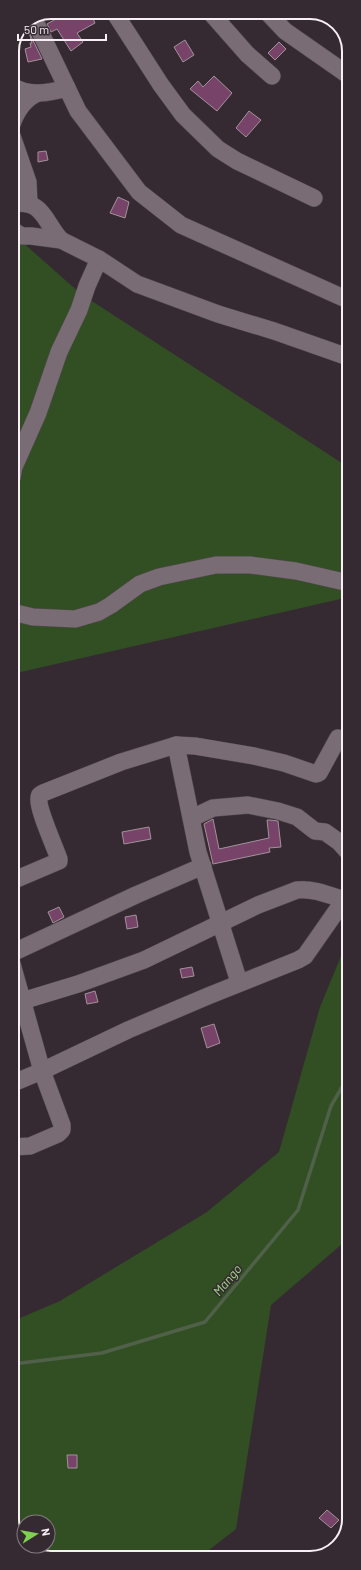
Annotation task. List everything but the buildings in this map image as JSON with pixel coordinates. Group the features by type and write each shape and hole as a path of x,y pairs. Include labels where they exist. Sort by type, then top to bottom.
{"street":[{"path":"118,19 152,72 174,103 189,121 218,149 237,161 314,198"},
{"path":"216,19 247,54 272,76"},
{"path":"274,19 285,31 342,71"},
{"path":"37,22 78,111 140,192 181,225 342,297"},
{"path":"19,90 38,93 51,92 67,88"},
{"path":"19,108 30,97 38,93"},
{"path":"19,156 28,182 29,203"},
{"path":"19,202 29,203 45,215 61,240"},
{"path":"19,234 22,236 61,240 99,258 137,284 218,314 274,331 342,355"},
{"path":"19,239 31,236"},
{"path":"19,456 38,413 59,352 79,310 99,258"},
{"path":"19,614 33,617 75,619 99,612 140,584 159,577 216,564 250,565 296,571 342,582"},
{"path":"19,878 59,861 38,799 40,795 121,762 176,745 195,746 254,756 284,763 316,774 338,738 342,740"},
{"path":"176,745 203,866 239,982"},
{"path":"192,818 213,808 248,805 278,811 297,817 314,831 324,832 342,845"},
{"path":"19,950 136,895 203,866"},
{"path":"22,1001 117,971 185,942 258,905 297,890 304,889 342,896"},
{"path":"19,1081 128,1030 239,982 298,960 305,956 342,902"},
{"path":"19,990 42,1071 62,1125 62,1130 58,1134 30,1146 19,1147"}],"green space":[{"path":"19,239 81,294 342,463 342,599 19,672"},
{"path":"342,954 342,1244 271,1305 236,1529 208,1551 56,1551 56,1514 19,1514 19,1318 60,1301 207,1212 279,1152 320,1007"}],"waterway":[{"name":"Mango","path":"19,1363 102,1353 205,1322 298,1210 331,1106 342,1087"}]}
